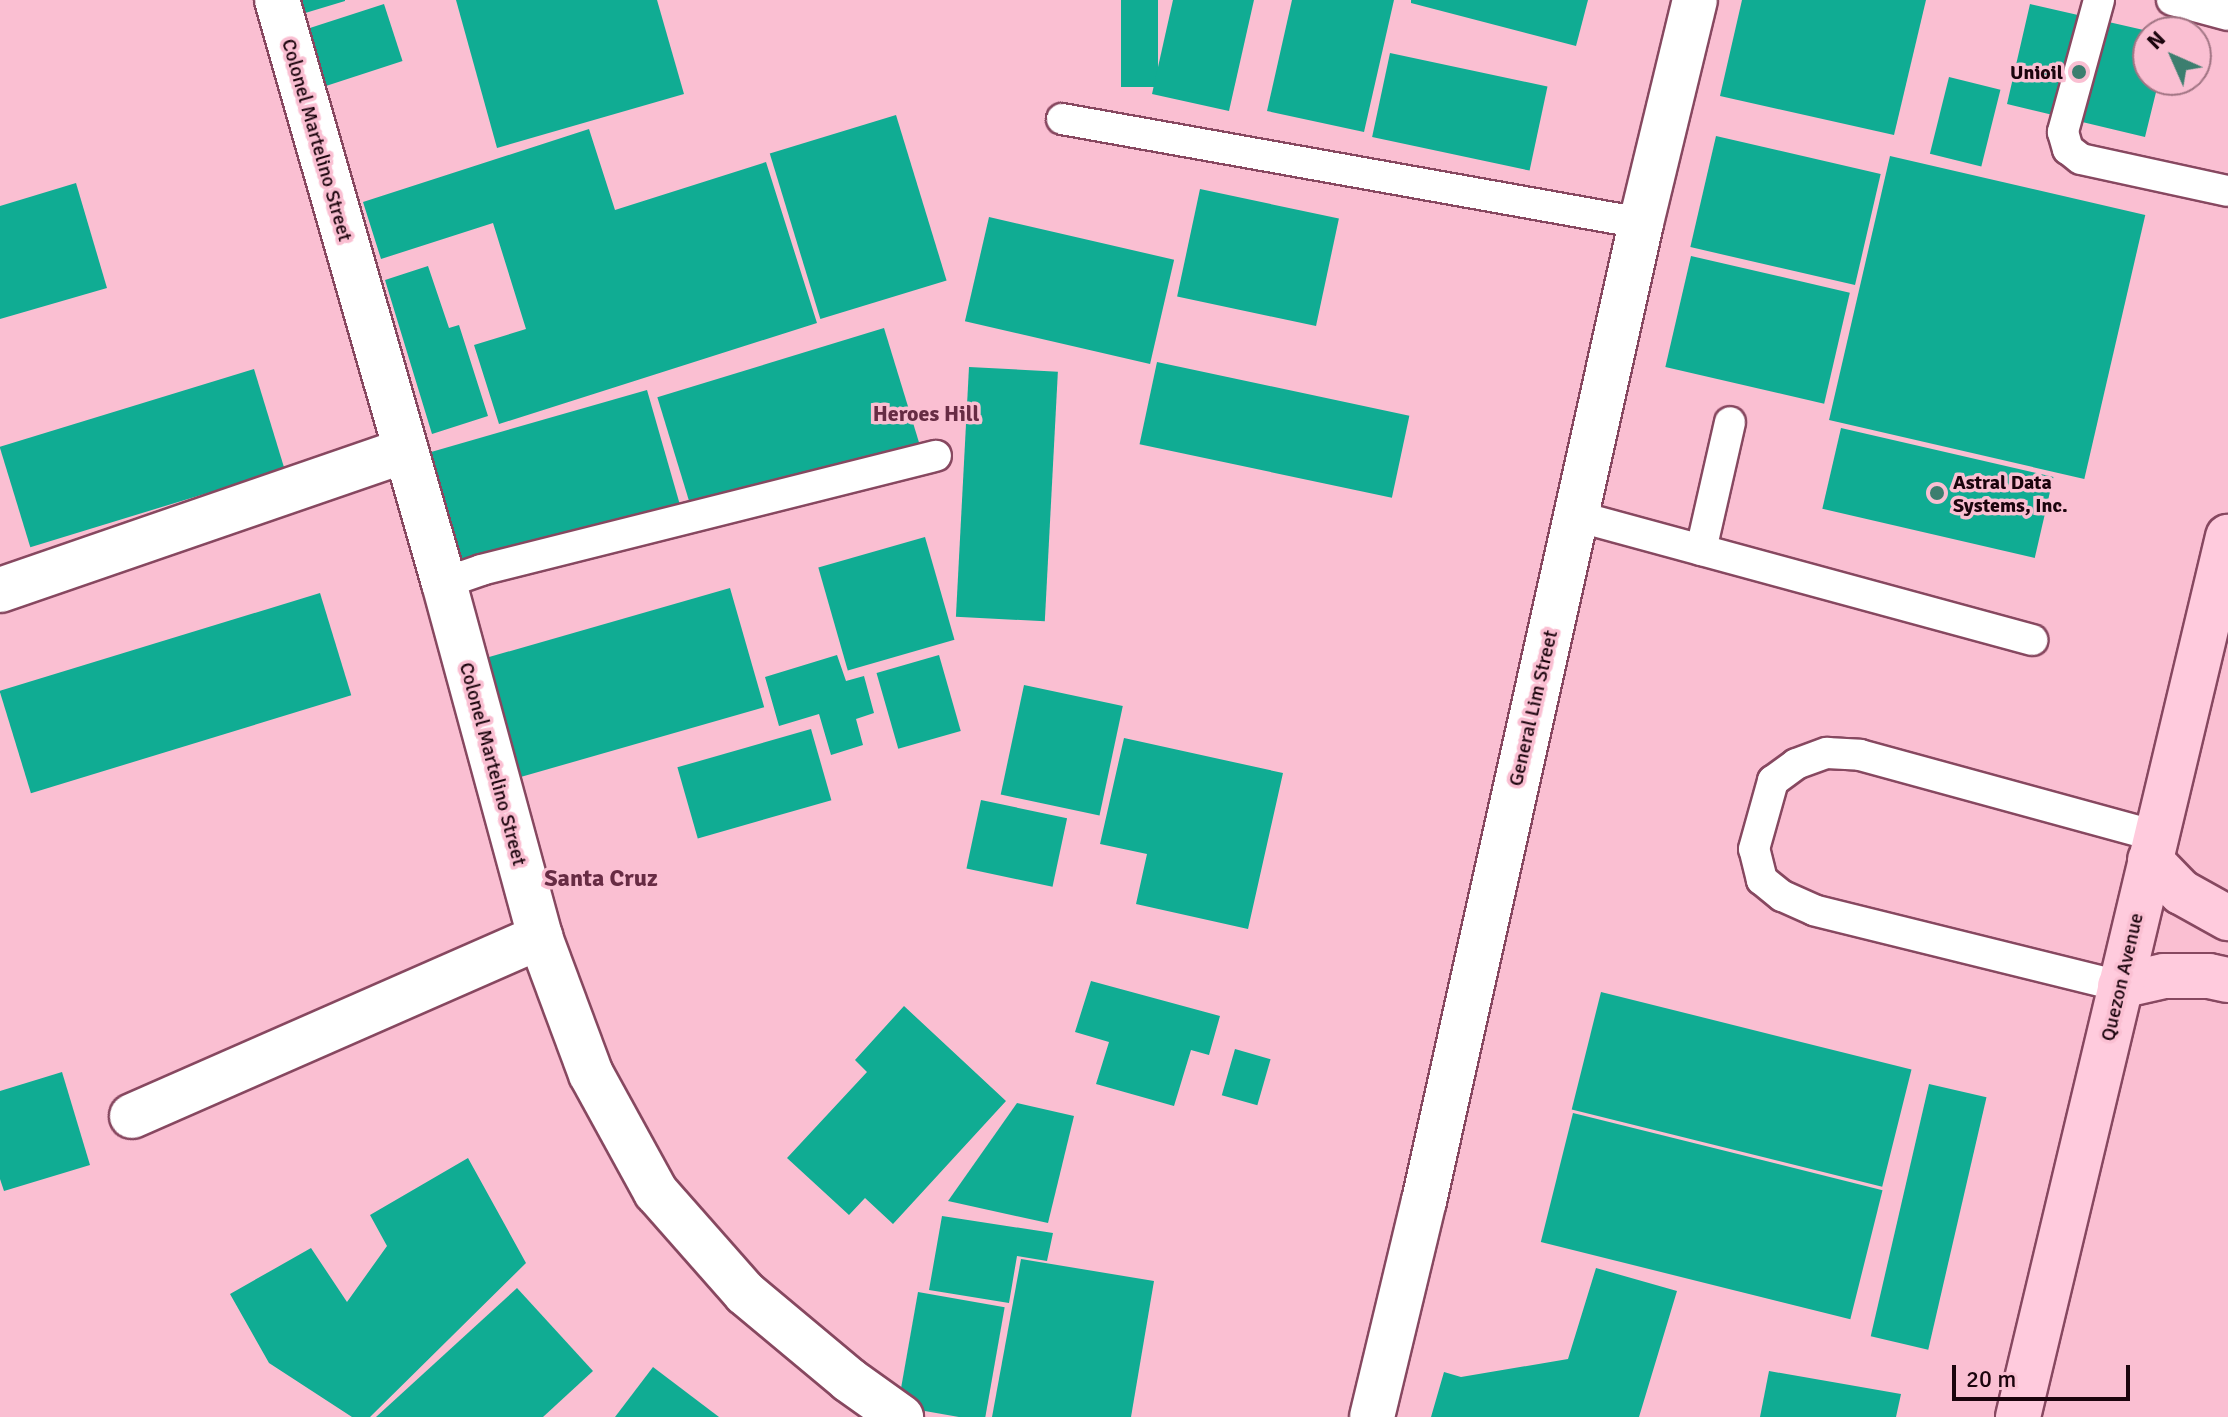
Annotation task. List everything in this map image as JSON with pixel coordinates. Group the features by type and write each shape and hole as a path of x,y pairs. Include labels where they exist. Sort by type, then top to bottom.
{"main road":[{"name":"Quezon Avenue","path":"2018,1417 2228,537"},
{"path":"2153,848 2181,892 2228,918"},
{"path":"2120,986 2164,976 2209,976 2228,980"}],"street":[{"name":"Colonel Martelino Street","path":"277,0 444,583 540,937 591,1074 656,1192 745,1293 849,1380 901,1417"},
{"name":"General Lim Street","path":"1372,1417 1424,1201 1641,223 1695,0"},
{"path":"0,590 406,450"},
{"path":"132,1116 540,937"}],"lane":[{"path":"2099,0 2063,132 2068,149 2081,159 2228,191"},
{"path":"2172,0 2228,15"},
{"path":"1062,119 1641,223"},
{"path":"1701,550 1730,422"},
{"path":"444,583 481,570 936,456"},
{"path":"1576,516 2032,640"},
{"path":"2120,986 1814,910 1782,896 1762,880 1754,849 1773,781 1796,764 1827,753 1860,755 2153,848"}],"building":[{"path":"286,0 345,0 345,1 292,17"},
{"path":"456,0 657,0 684,94 497,148"},
{"path":"1121,0 1158,0 1158,87 1121,87"},
{"path":"1173,0 1254,0 1229,111 1152,94"},
{"path":"1292,0 1394,0 1364,132 1267,111"},
{"path":"1411,0 1588,0 1576,46 1411,3"},
{"path":"1742,0 1926,0 1894,135 1720,96"},
{"path":"384,4 403,61 312,90 294,33"},
{"path":"2030,4 2132,27 2132,96 2155,96 2145,137 2007,104"},
{"path":"1390,53 1547,86 1530,171 1372,137"},
{"path":"1949,77 2000,90 1981,166 1930,154"},
{"path":"896,115 947,280 820,319 770,154"},
{"path":"589,129 615,210 766,162 817,323 499,424 474,345 526,329 493,223 381,259 363,202"},
{"path":"1716,136 1881,174 1855,285 1690,247"},
{"path":"1890,156 2145,215 2084,479 1829,420"},
{"path":"76,183 107,288 0,319 0,206"},
{"path":"1200,189 1339,219 1316,326 1177,297"},
{"path":"989,217 1174,260 1150,364 965,321"},
{"path":"1691,256 1850,293 1824,404 1665,367"},
{"path":"428,266 449,328 459,325 488,416 432,434 385,280"},
{"path":"884,328 920,447 694,516 657,397"},
{"path":"1157,362 1409,416 1392,498 1140,444"},
{"path":"969,367 1058,372 1045,621 956,617"},
{"path":"254,369 285,469 30,547 0,447"},
{"path":"647,390 680,505 459,569 426,453"},
{"name":"Astral Data Systems, Inc.","path":"1841,428 2053,477 2035,558 1822,509"},
{"path":"925,537 954,640 848,670 818,568"},
{"path":"730,588 764,707 517,778 483,659"},
{"path":"320,593 351,695 31,793 0,691"},
{"path":"837,655 846,681 864,676 874,713 856,719 863,745 831,755 819,714 779,726 765,677"},
{"path":"939,655 961,731 898,749 877,673"},
{"path":"1024,685 1123,706 1100,816 1001,795"},
{"path":"811,729 831,800 698,838 677,767"},
{"path":"1124,738 1283,773 1248,929 1136,904 1147,854 1100,844"},
{"path":"981,800 1067,818 1053,887 966,868"},
{"path":"1091,981 1220,1016 1209,1055 1191,1050 1174,1106 1096,1084 1109,1042 1075,1032"},
{"path":"1601,992 1911,1069 1882,1187 1572,1109"},
{"path":"904,1006 1006,1101 893,1224 865,1198 849,1215 787,1158 867,1072 855,1060"},
{"path":"1235,1049 1271,1059 1257,1105 1222,1095"},
{"path":"62,1072 90,1165 4,1191 0,1179 0,1091"},
{"path":"1929,1084 1986,1097 1928,1350 1871,1336"},
{"path":"1017,1103 1074,1116 1048,1223 948,1201"},
{"path":"1573,1113 1883,1190 1850,1319 1541,1242"},
{"path":"468,1158 526,1263 370,1417 352,1417 269,1363 230,1294 311,1248 347,1302 387,1246 370,1215"},
{"path":"942,1216 1053,1233 1047,1261 1017,1256 1009,1303 929,1290"},
{"path":"1021,1259 1154,1281 1131,1417 992,1417"},
{"path":"1596,1268 1677,1291 1639,1417 1431,1417 1444,1372 1461,1377 1568,1359"},
{"path":"517,1288 593,1371 543,1417 376,1417"},
{"path":"918,1292 1005,1307 985,1417 959,1417 898,1406"},
{"path":"653,1367 719,1417 615,1417"},
{"path":"1769,1371 1901,1394 1896,1417 1760,1417"}],"place":[{"name":"Unioil","path":"2079,72"},
{"name":"Astral Data Systems, Inc.","path":"1937,493"}],"district":[{"name":"Heroes Hill","path":"926,414"},
{"name":"Santa Cruz","path":"601,879"}]}
